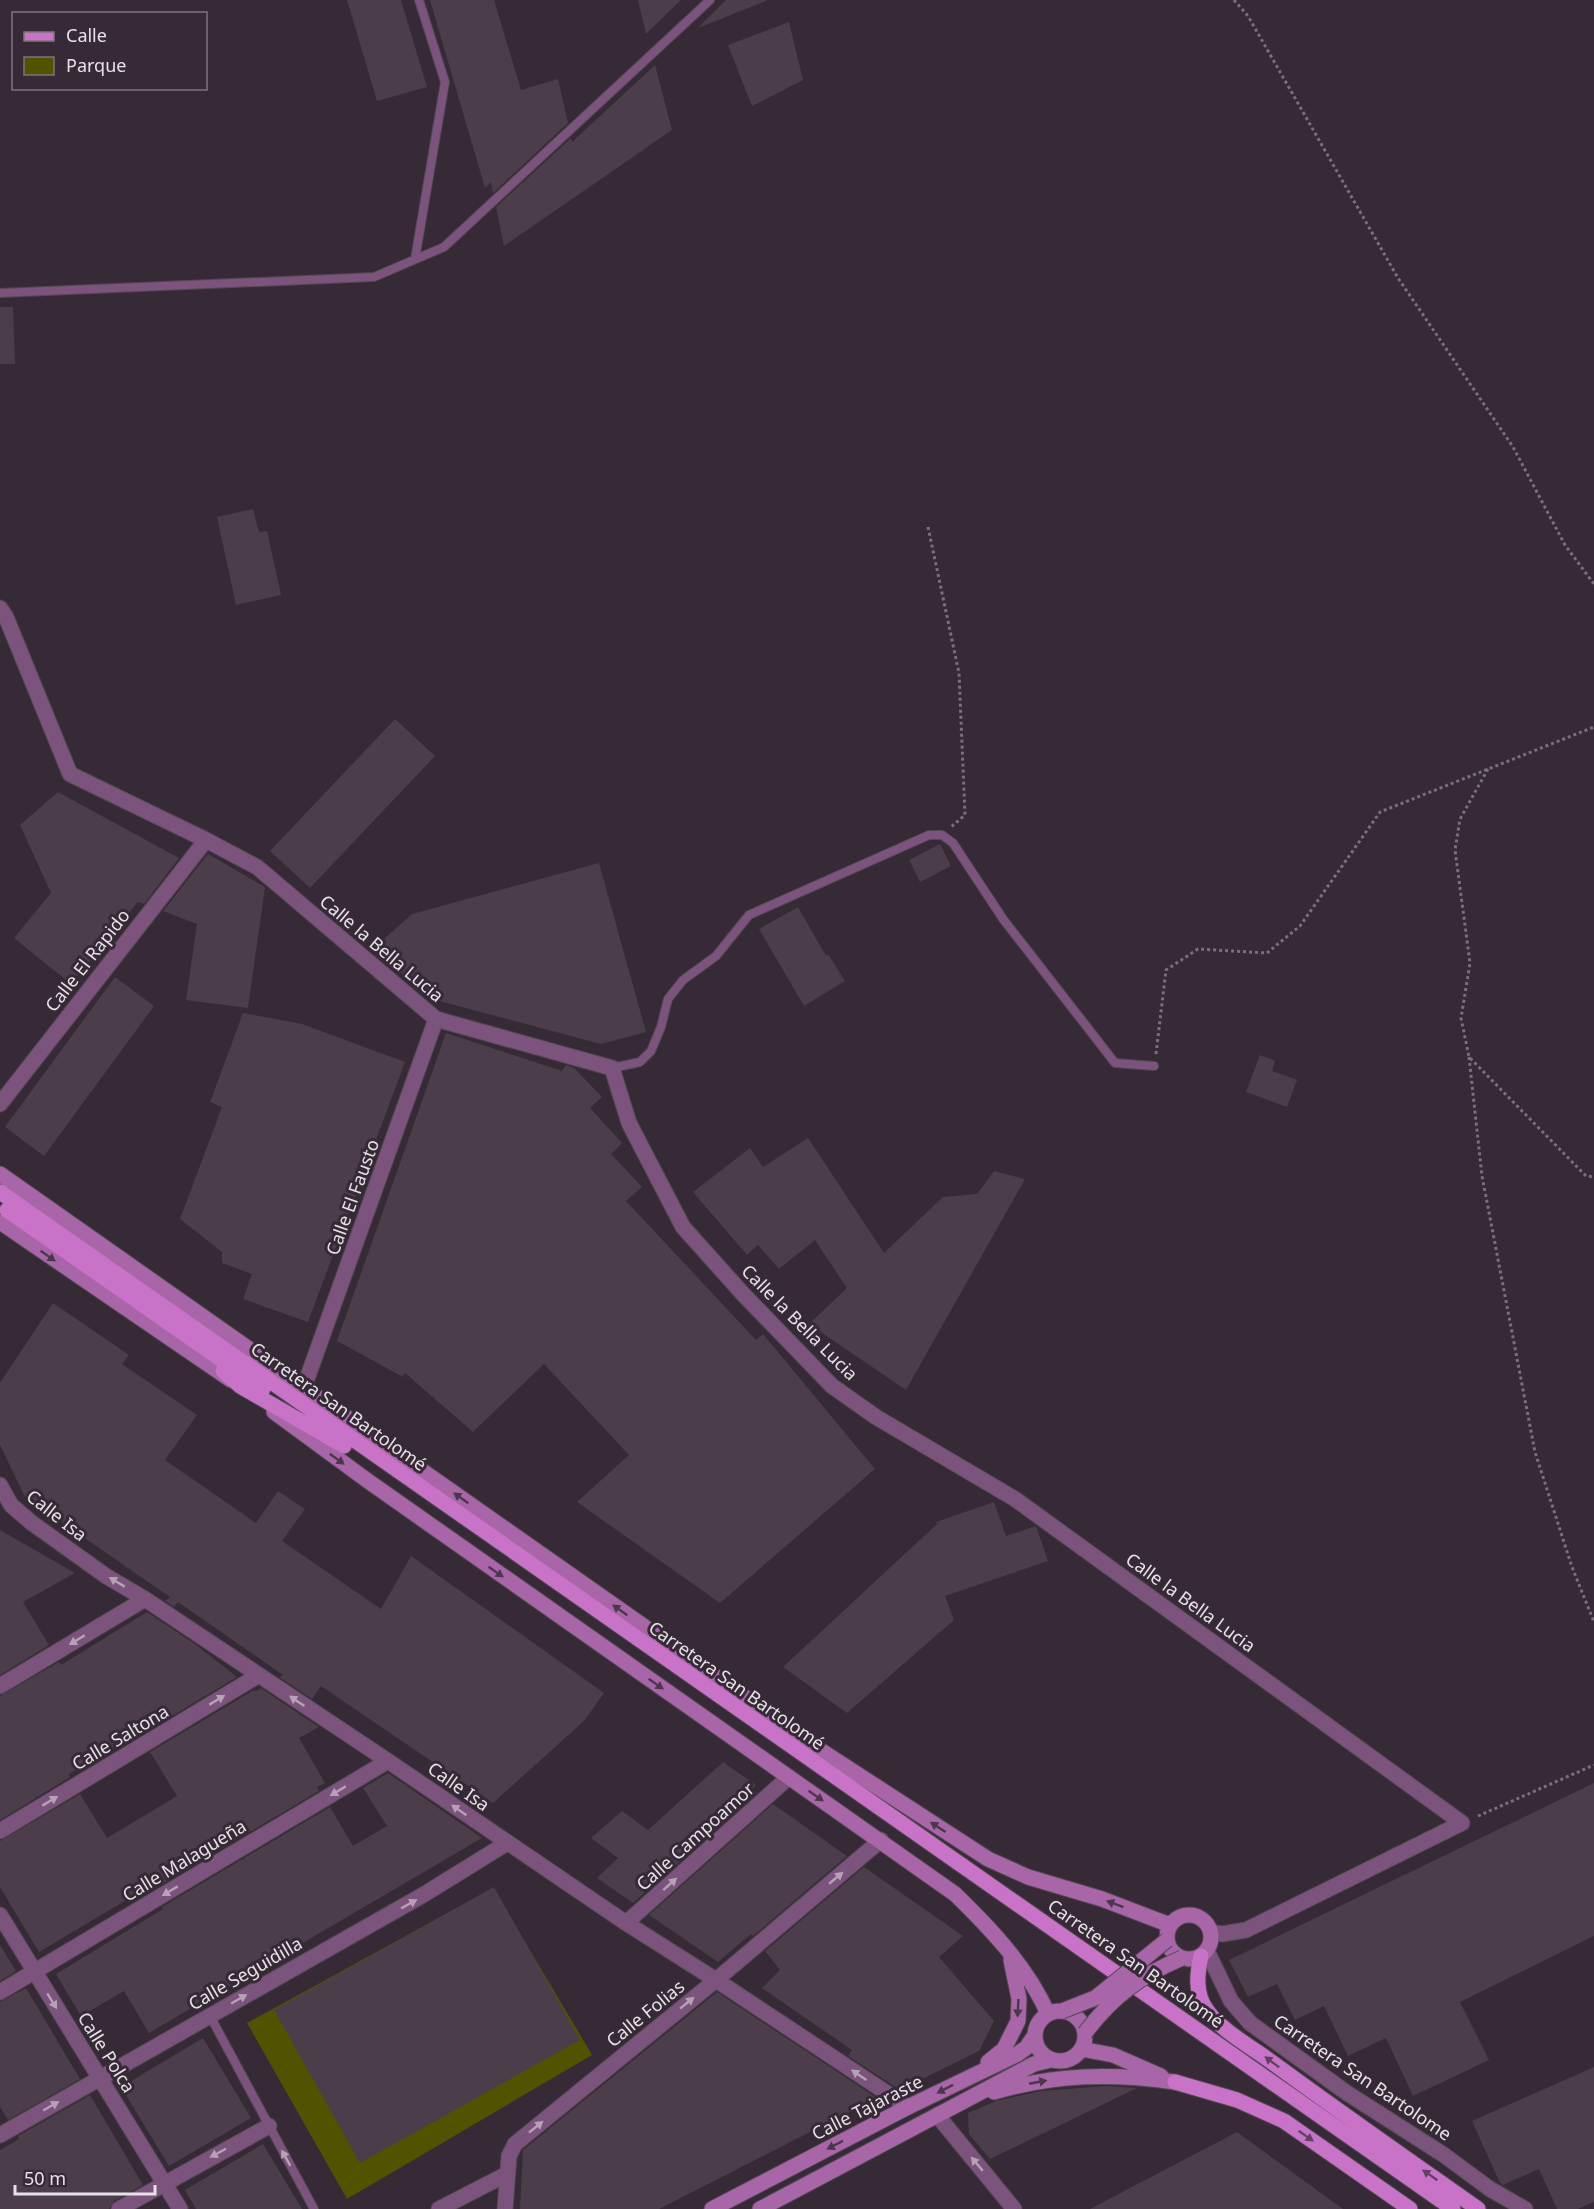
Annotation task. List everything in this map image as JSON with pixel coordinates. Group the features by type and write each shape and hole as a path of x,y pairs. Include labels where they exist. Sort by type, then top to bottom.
{"main road":[{"name":"Carretera San Bartolomé","path":"0,1192 1453,2209"},
{"name":"Carretera San Bartolomé","path":"0,1205 872,1812 1435,2209"},
{"path":"129,1295 209,1358 240,1386 344,1446"},
{"path":"1204,1954 1197,1976 1198,1989 1206,2009 1222,2025 1478,2209"},
{"path":"1175,2082 1237,2100 1284,2121 1410,2209"}],"street":[{"name":"Calle la Bella Lucia","path":"0,608 6,617 70,774 257,867 436,1019 612,1068 629,1123 683,1227 743,1294 832,1386 876,1417 1015,1499 1462,1823"},
{"name":"Calle El Rapido","path":"0,1104 206,840"},
{"name":"Calle El Fausto","path":"304,1387 436,1019"},
{"name":"Carretera San Bartolomé","path":"0,1174 817,1748 987,1859 1028,1877 1102,1899 1168,1932"},
{"path":"0,1222 240,1386 368,1481 956,1894 991,1930 1055,2013"},
{"name":"Calle Isa","path":"0,1485 11,1505 32,1523 106,1576 145,1599 626,1923 908,2107"},
{"path":"0,1686 145,1599"},
{"name":"Calle Saltona","path":"0,1831 259,1675"},
{"name":"Calle Malagueña","path":"0,1992 388,1761"},
{"name":"Calle Campoamor","path":"626,1923 789,1777"},
{"path":"1211,1932 1222,1935 1246,1930 1462,1823"},
{"name":"Calle Folias","path":"507,2174 509,2156 515,2144 716,1980 881,1840"},
{"name":"Calle Seguidilla","path":"0,2135 423,1895 507,1843"},
{"name":"Calle Polca","path":"0,1915 180,2209"},
{"path":"1051,2060 1039,2050 1035,2035 1038,2023 1055,2013 1095,1998 1168,1932 1182,1915 1197,1915 1204,1919 1211,1932 1212,1942 1204,1954 1192,1959 1182,1958 1175,1954 1168,1932"},
{"path":"966,2078 1004,2049 1018,2021 1019,1999 1014,1969 1008,1951"},
{"name":"Carretera San Bartolome","path":"1204,1954 1231,2001 1250,2023 1347,2093 1444,2155 1490,2189 1525,2209"},
{"path":"760,2209 1034,2064 1051,2060 1068,2060 1081,2049 1085,2033 1103,2010 1124,1991 1163,1966 1182,1958"},
{"path":"1055,2013 1070,2013 1078,2018 1085,2033"},
{"name":"Calle Tajaraste","path":"712,2209 908,2107 1016,2055 1026,2048 1035,2035"},
{"path":"1081,2049 1113,2055 1175,2082"},
{"path":"962,2102 1015,2086 1070,2076 1106,2075 1175,2082"},
{"path":"936,2115 1014,2209"},
{"path":"119,2209 164,2182 269,2126"},
{"path":"439,2209 507,2174"},
{"path":"505,2209 507,2174"}],"lane":[{"path":"416,259 445,82 419,0"},
{"path":"0,293 374,278 444,247 710,0"},
{"path":"612,1068 640,1062 651,1051 661,1027 668,999 683,980 716,956 749,915 929,835 942,836 953,843 1003,919 1114,1063 1154,1066"},
{"path":"210,2016 314,2209"}],"path":[{"path":"1234,0 1248,16 1398,278 1513,447 1565,545 1594,584"},
{"path":"928,527 959,673 965,816 942,836"},
{"path":"1154,1066 1166,970 1198,949 1267,953 1300,926 1380,812 1594,727"},
{"path":"1489,768 1460,819 1455,850 1470,963 1461,1018 1469,1057 1482,1176 1535,1452 1572,1567 1594,1622"},
{"path":"1469,1057 1586,1176 1594,1177"},
{"path":"1462,1823 1594,1765"}],"green space":[{"path":"493,1888 592,2055 347,2199 247,2023"}],"building":[{"path":"347,0 401,0 427,87 377,101"},
{"path":"430,0 494,0 521,90 558,79 568,123 493,193 491,182 485,188"},
{"path":"638,0 681,0 646,34"},
{"path":"726,0 766,0 766,1 698,28"},
{"path":"789,22 803,80 752,106 728,45"},
{"path":"655,65 672,130 504,246 496,207 571,138 572,142"},
{"path":"0,307 13,307 15,364 0,364"},
{"path":"253,509 259,532 267,531 281,595 236,605 217,517"},
{"path":"395,719 435,756 310,888 270,851"},
{"path":"58,792 179,858 144,904 138,902 71,984 14,938 51,893 20,825"},
{"path":"940,844 951,866 920,882 909,860"},
{"path":"208,854 265,887 248,1008 186,1000 197,924 163,911"},
{"path":"599,863 646,1032 601,1044 428,998 374,948 412,914"},
{"path":"798,907 826,956 828,954 845,981 804,1006 759,929"},
{"path":"115,977 154,1006 44,1156 5,1127"},
{"path":"243,1013 302,1024 405,1062 308,1322 243,1299 252,1274 222,1263 222,1252 180,1219 222,1107 210,1102"},
{"path":"446,1033 562,1071 566,1065 574,1068 602,1097 590,1108 622,1143 611,1154 642,1187 626,1201 756,1340 763,1334 875,1469 720,1603 577,1502 629,1455 544,1364 473,1432 405,1373 403,1377 337,1341"},
{"path":"1260,1055 1275,1061 1272,1071 1297,1080 1287,1107 1246,1092"},
{"path":"808,1138 884,1253 943,1197 977,1194 994,1171 1025,1179 906,1390 809,1324 847,1288 815,1240 779,1269 758,1245 747,1255 693,1192 750,1148 763,1167"},
{"path":"53,1303 129,1355 122,1364 197,1415 165,1460 256,1523 278,1491 305,1509 282,1541 381,1609 411,1556 604,1693 584,1721 493,1803 321,1686 312,1699 279,1677 283,1675 178,1602 174,1607 165,1601 170,1597 25,1497 0,1445 0,1383"},
{"path":"994,1502 1006,1536 1036,1526 1048,1561 945,1596 954,1620 847,1713 783,1667 937,1524 936,1522"},
{"path":"0,1530 75,1573 23,1602 49,1645 0,1675"},
{"path":"147,1612 195,1644 237,1677 69,1774 70,1777 0,1820 0,1696 59,1662 61,1665"},
{"path":"261,1688 319,1727 299,1738 325,1783 317,1787 319,1791 152,1890 150,1886 39,1952 0,1887 0,1841 80,1794 107,1838 177,1796 150,1752"},
{"path":"723,1762 756,1785 752,1789 757,1793 633,1903 597,1878 618,1858 591,1838 622,1811 648,1830"},
{"path":"388,1773 482,1838 149,2033 124,1991 81,2016 56,1974 163,1909 162,1907 330,1807 353,1846 387,1826 363,1788"},
{"path":"1594,1783 1594,1936 1460,2002 1489,2060 1413,2096 1386,2038 1348,2056 1324,2006 1295,2020 1277,1984 1248,1997 1229,1960"},
{"path":"773,1804 847,1856 753,1936 751,1934 718,1962 649,1915"},
{"path":"864,1867 963,1936 939,1957 994,2021 979,2051 904,2088 901,2086 897,2088 848,2056 852,2050 762,1988 780,1970 765,1951"},
{"path":"494,1887 580,2040 360,2163 274,2010"},
{"path":"0,1945 16,1971 0,1981"},
{"path":"26,1988 80,2079 8,2120 0,2107 0,2002"},
{"path":"717,1992 877,2098 659,2209 520,2209 523,2150"},
{"path":"203,2038 251,2118 169,2166 121,2087"},
{"path":"1594,2067 1594,2202 1578,2209 1557,2209 1539,2169 1503,2185 1500,2183 1472,2121"},
{"path":"1106,2086 1137,2088 990,2159 969,2134 968,2113 996,2101 1041,2091"},
{"path":"90,2095 143,2185 114,2201 109,2209 0,2209 0,2150 19,2139 18,2136"},
{"path":"1237,2132 1343,2209 1090,2209"},
{"path":"263,2144 302,2209 196,2209 185,2190"}]}
